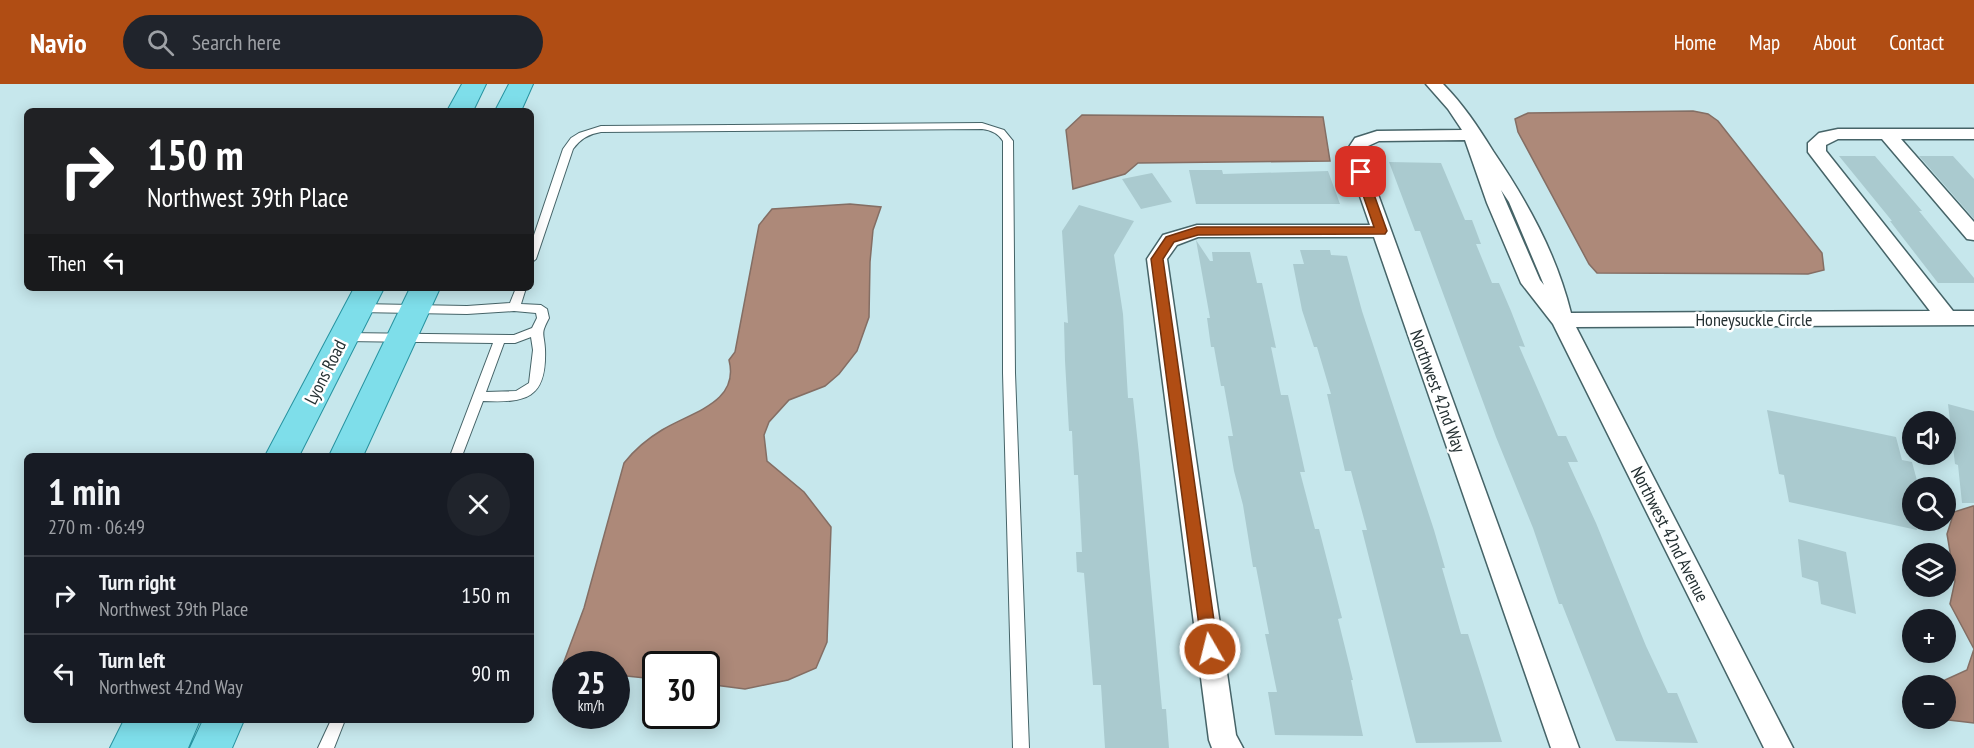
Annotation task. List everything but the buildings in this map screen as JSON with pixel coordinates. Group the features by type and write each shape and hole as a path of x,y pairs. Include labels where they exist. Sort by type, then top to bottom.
{"main road":[{"path":"462,108 474,84"},
{"path":"509,108 521,84"},
{"name":"Lyons Road","path":"284,453 364,298"},
{"path":"347,453 414,312"},
{"path":"131,748 144,723"},
{"path":"166,748 178,723"},
{"path":"211,748 223,723"}],"street":[{"name":"Northwest 42nd Avenue","path":"1434,84 1455,106 1518,202 1554,285 1562,320"},
{"path":"1947,318 1817,152 1817,143 1826,137 1838,134 1974,134"},
{"path":"1887,134 1974,234"},
{"name":"Northwest 42nd Avenue","path":"1472,135 1503,220 1531,283 1562,320 1779,748"},
{"name":"Northwest 42nd Way","path":"1472,135 1377,136 1361,142 1354,153 1565,748"},
{"path":"1229,748 1223,740 1157,259 1170,240 1197,231 1381,231"},
{"name":"Honeysuckle Circle","path":"1562,320 1974,318"}],"lane":[{"path":"534,250 568,149 573,140 589,131 601,129 982,126 996,129 1005,135 1008,141 1009,373 1021,748"},
{"path":"1503,220 1526,220"},
{"path":"514,307 520,291"},
{"path":"364,298 500,338 514,339 536,331"},
{"path":"344,337 414,312 514,307 541,309 543,318 536,331 539,350 535,385 524,394 511,397 478,396"},
{"path":"457,453 500,338"},
{"path":"326,748 337,723"}],"shaded area":[{"path":"1693,111 1708,114 1718,121 1822,253 1824,270 1808,274 1597,273 1589,264 1518,132 1515,119 1528,113"},
{"path":"1082,115 1323,117 1330,161 1138,163 1125,174 1073,189 1066,130"},
{"path":"850,204 881,207 873,230 869,317 857,351 839,374 825,386 789,400 769,422 764,435 767,461 804,492 831,527 827,642 816,668 788,680 745,689 720,686 720,651 642,651 642,678 630,676 630,651 568,651 584,608 624,463 651,437 710,404 727,387 730,375 729,360 735,352 759,225 772,209"},
{"path":"1974,506 1974,649 1956,615 1956,609 1953,609 1950,604 1952,597 1956,597 1956,543 1949,543 1947,534 1948,531 1956,531 1956,511"},
{"path":"1974,649 1974,723 1956,721 1956,675 1967,670"}],"route":[{"path":"1210,649 1157,259 1170,240 1197,231 1381,231 1361,172"}]}
